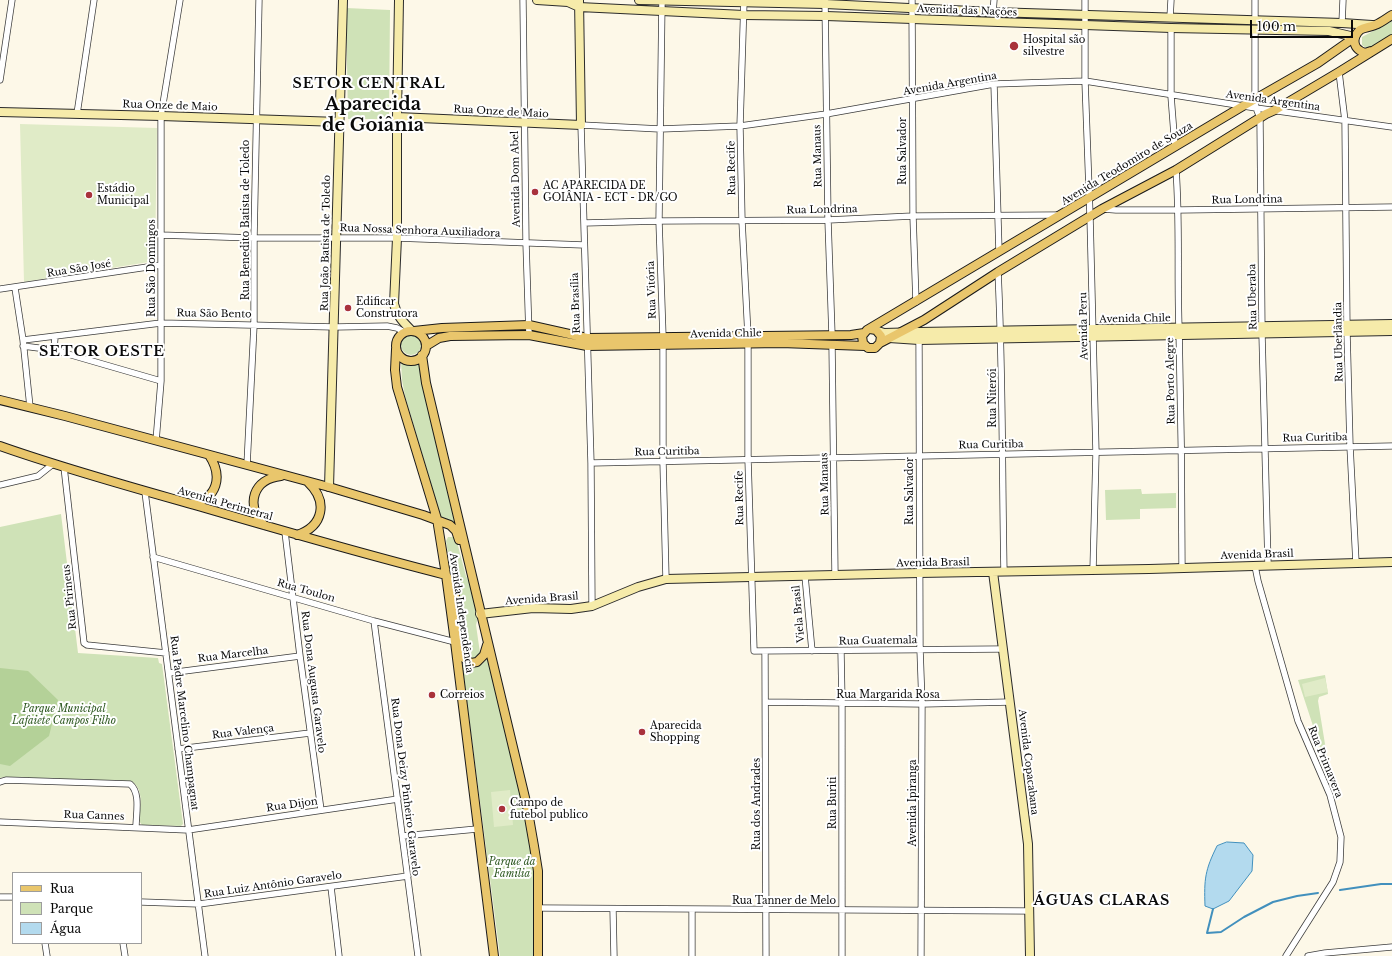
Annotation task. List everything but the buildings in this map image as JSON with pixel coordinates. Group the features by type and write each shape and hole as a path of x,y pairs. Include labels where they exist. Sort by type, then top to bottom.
{"main road":[{"name":"Avenida Teodomiro de Souza","path":"871,331 1060,215 1318,63 1354,38 1357,32 1363,28 1375,25 1392,15"},
{"path":"1354,38 1357,49 1365,52 1373,50"},
{"path":"880,343 881,338 871,331 862,340 865,346 872,348 924,320 998,272 1090,216 1176,170 1260,118 1339,72 1392,38"},
{"name":"Rua São Bento","path":"410,331 442,328 529,325 587,342"},
{"path":"426,346 424,338 421,335 410,331 397,339 396,349 401,358 406,360 416,360 422,355 426,346 439,338 450,336 529,335 587,342"},
{"name":"Avenida Chile","path":"587,342 748,340 851,335 871,331"},
{"name":"Avenida Chile","path":"748,340 865,346"},
{"name":"Avenida Independência","path":"396,349 395,370 397,387 437,520 441,539 494,956"},
{"name":"Avenida Independência","path":"422,355 426,383 525,799 538,873 538,956"},
{"path":"0,400 329,487 437,520 453,528 459,539 467,572 474,586"},
{"name":"Avenida Perimetral","path":"0,446 145,492 285,532 446,575"},
{"path":"189,504 200,502 209,496 215,486 217,475 215,464 209,455"},
{"path":"264,525 259,520 253,506 253,498 256,491 265,480 272,477 283,476"},
{"path":"297,535 306,532 314,526 319,517 321,508 320,498 315,489 308,482"},
{"path":"441,539 446,535 452,534 456,535 459,539"},
{"path":"446,575 454,589 464,656 466,660 471,663 481,660 486,648 486,640"}],"street":[{"path":"0,80 12,0"},
{"path":"77,114 94,0"},
{"name":"Rua São Domingos","path":"156,441 161,381 161,116 180,0"},
{"name":"Rua Benedito Batista de Toledo","path":"247,465 254,325 254,238 259,0"},
{"name":"Rua João Batista de Toledo","path":"329,487 343,0"},
{"path":"399,0 397,238 394,304 400,319 410,331"},
{"name":"Avenida Dom Abel","path":"523,0 526,243 529,335"},
{"path":"537,0 578,2"},
{"name":"Avenida das Nações","path":"639,0 912,4 993,12 1375,25"},
{"name":"Rua Vitória","path":"662,0 658,221 663,341 663,461 666,579"},
{"path":"993,12 994,0"},
{"name":"Avenida Peru","path":"1085,0 1085,81 1096,453 1093,570"},
{"path":"1170,18 1171,0"},
{"path":"1255,20 1256,0"},
{"path":"1342,23 1343,0"},
{"name":"Rua Recife","path":"744,1 740,126 742,221 748,340 748,459 754,651"},
{"name":"Avenida das Nações","path":"578,2 661,11 744,15 826,16 1171,28 1329,31 1354,38"},
{"name":"Rua Brasília","path":"578,2 591,463 592,606"},
{"name":"Rua Manaus","path":"825,2 828,220 832,335"},
{"name":"Rua Salvador","path":"912,4 913,216 916,302"},
{"path":"1171,28 1171,96 1175,147"},
{"name":"Rua Uberaba","path":"1255,29 1256,108 1260,118 1262,330 1268,565"},
{"name":"Rua Uberlândia","path":"1339,72 1345,121 1345,207 1350,446 1356,563"},
{"name":"Avenida Argentina","path":"581,125 660,129 740,126 912,100 994,84 1085,81 1171,96 1392,127"},
{"path":"994,84 999,252"},
{"name":"Rua Onze de Maio","path":"0,112 339,122"},
{"name":"Rua Onze de Maio","path":"397,117 581,125"},
{"name":"Rua Porto Alegre","path":"1176,170 1179,210 1182,567"},
{"name":"Rua Londrina","path":"1102,209 1179,210 1392,207"},
{"name":"Rua Londrina","path":"584,224 658,221 828,220 913,216 1060,215"},
{"name":"Rua Nossa Senhora Auxiliadora","path":"160,236 254,238 397,238 584,245"},
{"name":"Rua São José","path":"0,289 15,288 161,265"},
{"name":"Rua Niterói","path":"998,272 1001,335 1004,572"},
{"path":"15,288 23,340 30,407"},
{"name":"Rua São Bento","path":"23,340 161,324 334,327 386,326 410,331"},
{"name":"Avenida Chile","path":"889,338 919,336 1348,328 1392,324"},
{"name":"Avenida Chile","path":"1348,328 1392,331"},
{"name":"Avenida Chile","path":"871,331 888,333 901,332 919,336"},
{"name":"Rua Salvador","path":"919,336 920,649"},
{"path":"54,350 55,337"},
{"name":"Rua Manaus","path":"832,344 835,575"},
{"path":"23,346 54,350 161,381"},
{"name":"Rua Curitiba","path":"591,463 1392,446"},
{"path":"42,460 43,473"},
{"path":"0,485 29,479 43,473 53,464"},
{"name":"Rua Pirineus","path":"64,467 84,643 88,645 166,653"},
{"name":"Rua Padre Marcelino Champagnat","path":"145,492 205,956"},
{"name":"Rua Dona Augusta Garavelo","path":"285,532 320,810"},
{"name":"Rua Toulon","path":"153,557 455,642"},
{"name":"Avenida Brasil","path":"480,614 533,608 571,609 592,606 638,587 666,579 1392,562"},
{"name":"Rua Primavera","path":"1255,566 1298,721 1330,795 1340,837 1340,862 1333,882 1286,956"},
{"name":"Avenida Copacabana","path":"993,572 1028,844 1030,956"},
{"name":"Viela Brasil","path":"805,576 812,651"},
{"name":"Rua Dona Deizy Pinheiro Garavelo","path":"374,620 418,956"},
{"name":"Avenida Ipiranga","path":"920,649 922,704 921,956"},
{"name":"Rua Guatemala","path":"754,651 1004,649"},
{"name":"Rua dos Andrades","path":"765,651 766,956"},
{"name":"Rua Buriti","path":"840,651 842,704 842,956"},
{"name":"Rua Marcelha","path":"169,673 300,656"},
{"name":"Rua Margarida Rosa","path":"766,702 922,704 1010,702"},
{"name":"Rua Valença","path":"178,749 310,733"},
{"path":"0,782 6,780 130,784 134,787 136,794 136,827"},
{"name":"Rua Dijon","path":"188,830 398,799"},
{"name":"Rua Cannes","path":"0,822 188,830"},
{"path":"403,836 477,829"},
{"name":"Rua Luiz Antônio Garavelo","path":"142,902 199,904 408,876"},
{"path":"331,887 339,956"},
{"path":"0,897 12,897"},
{"name":"Rua Tanner de Melo","path":"539,908 1030,911"},
{"path":"613,909 614,956"},
{"path":"692,909 692,956"},
{"path":"45,944 47,956"},
{"path":"123,944 125,956"},
{"path":"1308,956 1392,947"}],"green space":[{"path":"346,8 390,10 389,119 348,119"},
{"path":"1392,21 1392,35 1370,48 1366,48 1362,45 1362,37"},
{"name":"Estádio Municipal","path":"20,124 157,128 155,261 24,282"},
{"path":"407,335 415,335 421,341 421,349 415,355 407,355 401,349 401,341"},
{"path":"401,361 410,364 422,363 457,527 441,517 405,396"},
{"path":"1141,489 1142,494 1176,493 1176,508 1140,509 1140,519 1106,520 1105,490"},
{"name":"Parque Municipal Lafaiete Campos Filho","path":"61,514 78,653 158,658 159,663 162,664 183,824 181,826 142,825 139,821 141,805 140,794 135,784 131,781 0,778 0,527"},
{"path":"448,537 454,537 457,542 466,576 472,587 478,617 476,625 480,653 477,658 469,658 465,653 455,578 451,573 446,541"},
{"name":"Parque da Família","path":"488,657 528,825 535,878 536,956 500,956 462,663 469,667 476,667 483,663"},
{"path":"0,668 28,671 58,700 49,736 10,766 0,764"},
{"path":"1325,675 1328,694 1319,697 1318,701 1331,781 1298,680"},
{"path":"1325,678 1328,692 1305,697 1302,684"},
{"name":"Campo de futebol publico","path":"510,790 513,825 494,827 491,792"}],"water":[{"path":"1227,842 1244,843 1253,855 1252,871 1229,901 1213,909 1205,906 1206,875 1217,846"}],"waterway":[{"path":"1340,890 1381,884 1392,884"},
{"path":"1213,909 1207,933 1221,932 1244,917 1273,902 1318,893"}],"place":[{"name":"Hospital são silvestre","path":"1014,46"},
{"name":"AC APARECIDA DE GOIÂNIA - ECT - DR/GO","path":"535,192"},
{"name":"Estádio Municipal","path":"89,195"},
{"name":"Edificar Construtora","path":"348,308"},
{"name":"Correios","path":"432,695"},
{"name":"Aparecida Shopping","path":"642,732"},
{"name":"Campo de futebol publico","path":"502,809"}],"district":[{"name":"SETOR CENTRAL","path":"369,84"},
{"name":"Aparecida de Goiânia","path":"373,115"},
{"name":"SETOR OESTE","path":"102,352"},
{"name":"ÁGUAS CLARAS","path":"1102,901"}]}
